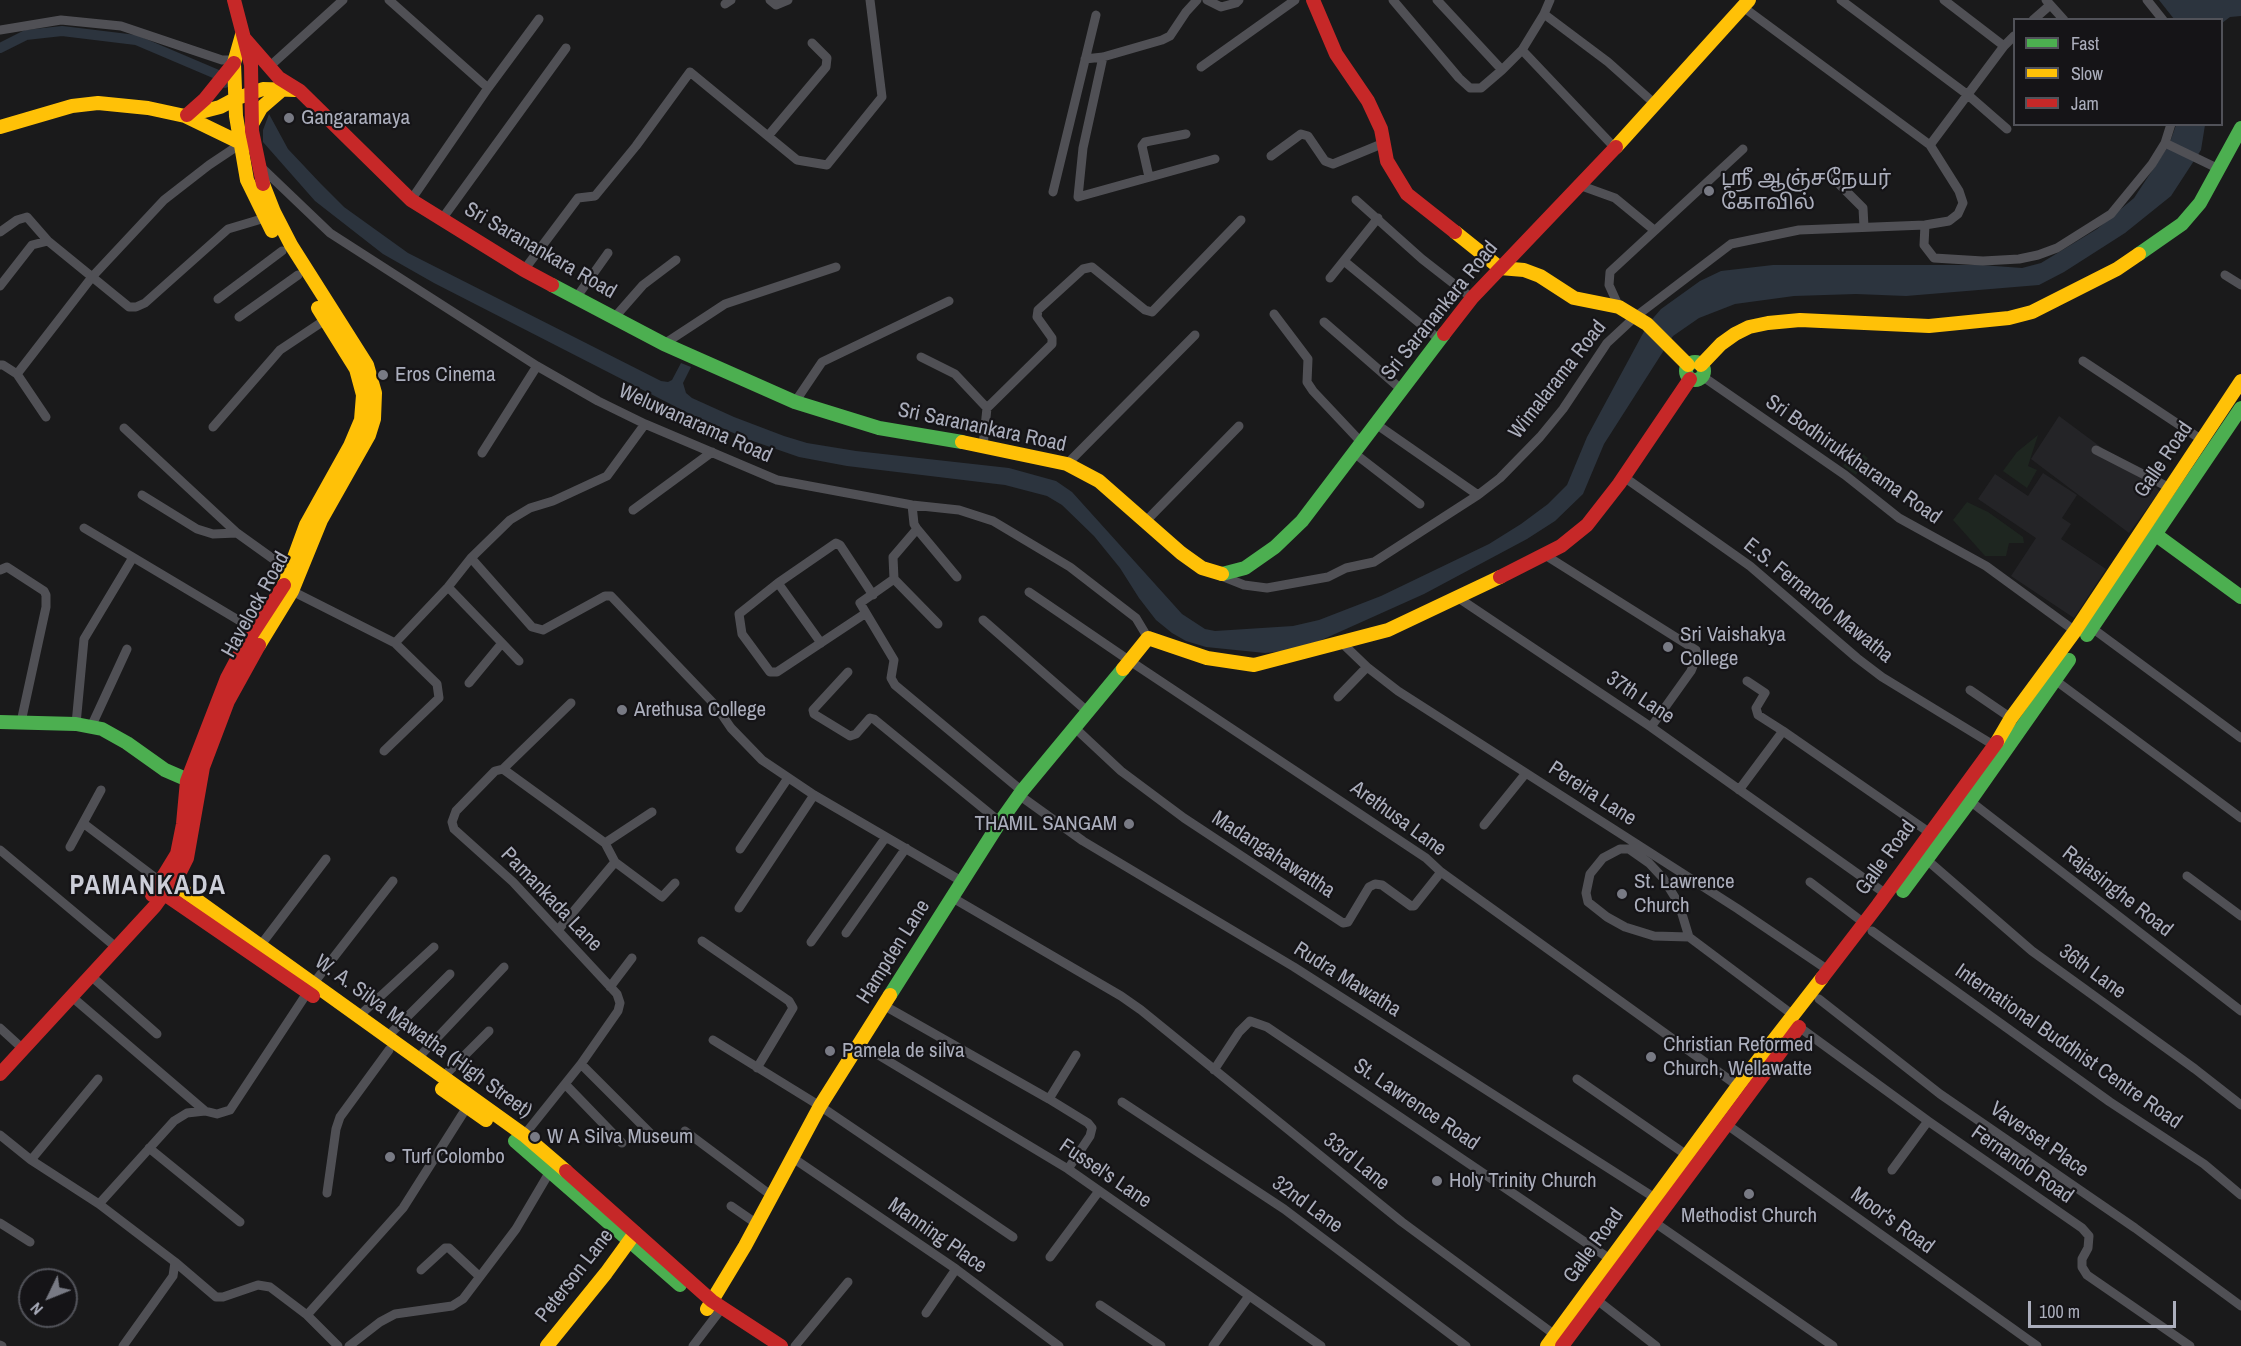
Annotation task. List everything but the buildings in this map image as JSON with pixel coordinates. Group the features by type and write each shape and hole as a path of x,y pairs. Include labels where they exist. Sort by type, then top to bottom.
{"main road":[{"name":"Havelock Road","path":"193,782 202,767 228,701 248,663 292,591 333,496 369,435 376,404 367,365 291,245 274,212 256,157 252,128 251,65 234,0"},
{"path":"1312,0 1336,54 1368,101 1381,129 1387,161 1407,194 1500,268 1524,270 1540,276 1574,298 1619,307 1641,320 1695,371"},
{"name":"Sri Saranankara Road","path":"242,35 279,78 300,91 411,200 524,270 664,344 795,402 879,428 983,446 1066,465 1099,481 1181,553 1202,568 1219,575 1245,568 1275,547 1302,521 1472,298 1615,148 1746,4"},
{"path":"185,116 213,91 234,62 242,35"},
{"name":"Havelock Road","path":"0,1074 19,1046 113,945 164,885 177,854 193,782 227,678 284,586 306,525 350,446 361,420 363,395 359,377 349,357 282,251 247,180 242,143 236,116 230,102 234,62"},
{"path":"185,116 199,114 263,89 283,88 300,91"},
{"path":"252,128 267,102 283,88"},
{"path":"0,127 72,106 98,103 148,108 185,116 242,143 256,157"},
{"path":"1148,638 1207,658 1254,664 1388,630 1545,555 1561,546 1587,525 1624,477 1695,371 1721,344 1735,334 1749,327 1800,320 1929,326 2009,318 2032,312 2117,269 2182,224 2200,204 2241,128"},
{"name":"Galle Road","path":"1796,1021 1819,999 1868,927 1886,894 1995,746 2011,718 2150,531 2238,404 2241,381"},
{"name":"Galle Road","path":"1555,1342 1597,1300 1726,1124 1828,970 1927,860 1970,801 2092,628 2150,531 2170,489 2202,440 2238,404"},
{"path":"2150,531 2241,597"},
{"name":"Hampden Lane","path":"715,1309 820,1106 1000,822 1020,793 1148,638"},
{"path":"0,722 75,724 102,729 165,770 193,782"},
{"name":"W. A. Silva Mawatha (High Street)","path":"164,885 260,946 310,988 358,1016 467,1107 521,1139"},
{"name":"W. A. Silva Mawatha (High Street)","path":"164,885 388,1043 418,1058 443,1077 521,1139 715,1309 764,1346"},
{"name":"Havelock Road","path":"0,1059 19,1046 72,997 91,976 113,945"},
{"name":"Galle Road","path":"1555,1342 1610,1259 1738,1086 1774,1050"},
{"name":"Peterson Lane","path":"547,1346 632,1237"},
{"name":"W. A. Silva Mawatha (High Street)","path":"715,1309 781,1346"}],"street":[{"path":"269,67 343,0"},
{"path":"389,0 488,88"},
{"path":"770,0 776,5 788,0"},
{"path":"524,270 578,198 595,196 636,146 690,72 797,160 827,165 882,97 870,0"},
{"path":"1085,59 1139,48 1170,36 1197,0"},
{"path":"1207,0 1221,7 1239,0"},
{"path":"1201,66 1295,0"},
{"path":"1393,0 1459,78 1470,87 1481,88 1522,50 1550,0"},
{"path":"1437,0 1502,70"},
{"path":"1841,0 1968,95 2007,129"},
{"path":"1944,0 2004,46"},
{"path":"2146,0 2161,18"},
{"path":"2035,18 2047,3 2062,18"},
{"path":"1746,4 1930,145 2013,37"},
{"path":"1544,14 1608,62 1655,104"},
{"path":"1053,192 1096,15"},
{"path":"411,200 539,19"},
{"path":"1,28 61,20 121,26 234,62"},
{"path":"768,136 826,67 827,58 812,43"},
{"path":"442,219 566,48"},
{"path":"1522,50 1615,148"},
{"path":"1103,57 1083,148 1078,197 1215,159"},
{"path":"1925,225 1923,245 1934,258 1983,261 2019,259 2047,252 2088,230 2111,214 2152,164 2170,126"},
{"path":"1149,177 1142,146 1145,142 1186,134"},
{"path":"1271,156 1301,134 1308,136 1325,161 1334,164 1384,143"},
{"path":"17,374 92,277 164,200 242,143"},
{"path":"2164,143 2219,169"},
{"name":"Wimalarama Road","path":"1219,575 1244,585 1266,588 1328,578 1346,568 1374,562 1478,495 1500,478 1540,437 1563,409 1607,343 1641,320 1731,244 1799,230 1925,225 1949,221 1958,214 1963,203 1959,191 1930,145"},
{"path":"1619,307 1609,285 1610,272 1743,149"},
{"name":"Weluwanarama Road","path":"256,157 330,233 537,366 598,401 645,424 777,480 912,506 959,510 993,521 1070,567 1136,618 1148,638"},
{"path":"1829,174 1863,208 1864,227"},
{"path":"1579,184 1615,198 1654,230"},
{"path":"1356,200 1422,259 1472,298"},
{"path":"0,232 17,220 27,218 48,242 129,306 136,307 145,303 228,229 265,218"},
{"path":"1330,278 1378,218"},
{"path":"983,446 987,408 1052,344 1052,338 1037,316 1038,310 1083,269 1092,267 1145,310 1152,312 1241,220"},
{"path":"0,286 32,245 48,242"},
{"path":"218,299 282,251"},
{"path":"576,298 608,253"},
{"path":"614,318 643,285 676,260"},
{"path":"1344,261 1440,340"},
{"path":"664,344 725,304 836,267"},
{"path":"239,317 298,275"},
{"path":"2224,275 2241,285"},
{"path":"795,402 822,362 949,301"},
{"path":"1274,314 1308,359 1307,382 1313,391 1358,447 1420,504"},
{"path":"213,427 280,350 325,320"},
{"path":"1324,322 1402,390"},
{"path":"1066,465 1195,335"},
{"path":"921,357 955,374 987,408"},
{"path":"2083,360 2202,440"},
{"path":"0,365 17,374 46,417"},
{"path":"483,453 537,366"},
{"name":"Sri Bodhirukkharama Road","path":"1695,371 1845,475 1899,518 1986,566 2075,631"},
{"path":"395,643 448,587 471,558 510,520 530,508 554,501 607,476 645,424"},
{"path":"1376,424 1478,495"},
{"path":"1146,521 1239,426"},
{"path":"124,428 237,533 290,571"},
{"path":"2096,450 2170,489"},
{"path":"633,510 712,452"},
{"name":"E.S. Fernando Mawatha","path":"1624,477 1763,577 1835,640 1882,677 1995,746"},
{"path":"142,495 197,529 213,534 237,533"},
{"path":"912,506 914,524 917,529 957,577"},
{"path":"84,528 132,559 255,630"},
{"path":"917,529 893,557 894,579 938,624"},
{"path":"873,595 837,543 778,583 739,614 742,634 770,672 777,672 866,613 860,603 873,595 894,579"},
{"path":"1545,555 1696,650 1697,656 1691,671 1651,727"},
{"path":"471,558 532,627 543,630 605,596 610,596 716,706 731,728 762,760 814,795 963,882"},
{"path":"75,724 84,639 132,559"},
{"path":"0,570 7,567 44,591 46,595 46,607 21,722"},
{"path":"778,583 821,643"},
{"path":"448,587 519,660"},
{"path":"292,591 395,643 437,684 439,698 384,751"},
{"name":"Arethusa Lane","path":"1029,592 1426,858 1441,872 1738,1086"},
{"name":"37th Lane","path":"1457,597 1651,727 1886,894"},
{"name":"Rudra Mawatha","path":"866,613 894,660 891,678 895,685 1020,793 1083,841 1294,967 1655,1198"},
{"path":"983,620 1088,712"},
{"path":"2092,628 2241,738"},
{"path":"469,683 502,643"},
{"name":"Pereira Lane","path":"1342,643 1367,667 1398,691 1738,909 1828,970"},
{"path":"91,727 127,650"},
{"path":"1338,697 1367,667"},
{"path":"848,672 813,710 814,714 850,736 856,734 870,718 874,719 1000,822"},
{"path":"2055,680 2241,818"},
{"path":"1748,681 1765,693 1756,708 1758,715 1930,833"},
{"path":"1970,690 2011,718"},
{"name":"Pamankada Lane","path":"521,1139 581,1064 618,1011 620,1003 617,994 558,930 513,882 454,829 452,822 456,811 495,771 503,769 572,703"},
{"name":"Madangahawattha","path":"1075,728 1121,771 1184,818 1343,922 1348,922 1370,887 1375,884 1382,885 1414,906 1441,872"},
{"path":"1739,790 1782,731"},
{"path":"503,769 605,843 615,862 662,897 675,883"},
{"path":"1484,825 1526,773"},
{"path":"740,849 788,778"},
{"path":"70,847 101,790"},
{"path":"739,908 814,795"},
{"name":"Rajasinghe Road","path":"1970,801 2241,1010"},
{"path":"605,843 652,812"},
{"path":"83,823 164,885"},
{"path":"811,942 885,837"},
{"path":"846,933 906,848"},
{"path":"1620,849 1629,849 1649,863 1663,878 1679,904 1689,937 1654,936 1625,927 1607,917 1588,902 1586,893 1590,874 1603,858 1620,849"},
{"path":"0,850 113,945"},
{"path":"260,946 326,859"},
{"name":"36th Lane","path":"1927,860 2032,951 2241,1105"},
{"path":"558,930 615,862"},
{"path":"2187,876 2241,916"},
{"path":"99,1204 174,1121 187,1113 205,1111 217,1114 230,1110 310,988 393,881"},
{"name":"International Buddhist Centre Road","path":"1810,882 1868,927 2110,1102 2204,1164 2241,1195"},
{"name":"33rd Lane","path":"953,898 1141,1010 1402,1222 1555,1342"},
{"name":"Fernando Road","path":"1689,937 1928,1121 2082,1228 2089,1236 2088,1248 2082,1259 2082,1267 2087,1275 2190,1346"},
{"path":"702,941 789,1001 793,1008 757,1068"},
{"path":"358,1016 434,947"},
{"path":"610,987 632,958"},
{"path":"418,1058 504,967"},
{"path":"327,1193 336,1129 340,1117 388,1043 450,974"},
{"path":"91,976 157,1034"},
{"path":"72,997 205,1111"},
{"name":"Vaverset Place","path":"1819,999 1940,1094 2135,1228 2241,1306"},
{"path":"885,1006 1049,1099 1088,1124 1092,1128 1090,1137 1068,1169"},
{"name":"St. Lawrence Road","path":"1214,1070 1239,1032 1250,1021 1267,1027 1610,1259"},
{"path":"0,1028 19,1046"},
{"path":"443,1077 489,1031"},
{"path":"712,1040 820,1106 1013,1237"},
{"name":"Fussel's Lane","path":"860,1044 1068,1169 1322,1346"},
{"path":"1049,1099 1076,1055"},
{"path":"581,1064 652,1135"},
{"path":"31,1160 98,1079"},
{"path":"1577,1079 1688,1156"},
{"path":"566,1084 622,1143"},
{"name":"32nd Lane","path":"1122,1102 1284,1209 1466,1346"},
{"path":"307,1316 403,1208 467,1107"},
{"path":"1892,1170 1928,1121"},
{"name":"Moor's Road","path":"1726,1124 2037,1346"},
{"path":"685,1131 772,1196"},
{"path":"0,1135 31,1160 99,1204 175,1262 216,1297 223,1297 258,1285 270,1287 307,1316 338,1346"},
{"path":"149,1148 240,1222"},
{"name":"Manning Place","path":"793,1158 956,1269 1059,1346"},
{"path":"349,1346 380,1322 395,1314 452,1306 463,1299 516,1229 552,1166"},
{"path":"1050,1257 1100,1191"},
{"path":"731,1206 757,1224"},
{"path":"1654,1222 1833,1346"},
{"path":"0,1223 30,1242"},
{"path":"421,1270 445,1248 449,1248 479,1276"},
{"path":"123,1346 174,1276 175,1262"},
{"path":"926,1313 956,1269"},
{"path":"795,1346 848,1282"},
{"path":"1213,1346 1249,1296"},
{"path":"1597,1300 1656,1346"},
{"path":"1100,1305 1161,1346"},
{"path":"693,1346 715,1309"}],"shaded area":[{"path":"2159,0 2241,0 2241,16 2230,17 2223,22 2223,18 2173,18"},
{"path":"269,114 288,149 344,207 408,253 661,381 672,380 681,363 691,367 683,383 686,393 734,417 807,443 856,451 1009,468 1056,481 1072,492 1182,614 1205,629 1215,631 1293,626 1319,620 1381,596 1489,544 1521,524 1548,504 1567,485 1587,437 1648,324 1661,309 1700,281 1721,271 1773,265 1981,265 2022,268 2041,263 2097,229 2134,198 2169,145 2176,126 2205,126 2201,150 2171,196 2125,233 2064,272 2039,285 1906,296 1856,294 1794,296 1735,304 1699,318 1673,336 1604,444 1583,494 1555,521 1527,539 1424,594 1317,642 1265,653 1206,647 1186,641 1172,633 1156,620 1120,568 1094,536 1062,505 1047,496 1005,485 847,466 799,457 747,439 686,412 434,283 383,254 315,201 263,142 263,130"},
{"path":"2059,416 2160,491 2129,533 2031,459"},
{"path":"2038,435 2028,466 2037,470 2027,488 2003,471 2017,452"},
{"path":"1855,448 1868,458 1856,475 1843,466"},
{"path":"2043,473 2077,495 2062,518 2071,524 2061,539 2106,569 2074,618 2011,576 2036,538 1978,499 1995,474 2028,496"},
{"path":"1967,502 1988,512 2023,537 2024,543 2009,543 2006,556 1985,556 1953,520"}],"waterway":[{"path":"0,48 26,35 62,31 136,40 216,74 225,83"}],"traffic: fast":[{"path":"2139,254 2182,224 2200,203 2241,128"},
{"path":"552,285 664,344 795,402 879,428 962,442"},
{"path":"1222,574 1245,568 1275,547 1302,521 1444,334"},
{"path":"1695,362 1701,365 1704,371 1701,377 1695,380 1689,377 1686,371 1689,365 1695,362"},
{"path":"2087,635 2241,408"},
{"path":"2148,529 2241,597"},
{"path":"1903,891 1970,801 2069,660"},
{"path":"890,995 1022,791 1123,669"},
{"path":"0,722 76,724 102,729 127,743 165,770 195,783"},
{"path":"515,1141 680,1285"}],"traffic: slow":[{"path":"1616,147 1749,0"},
{"path":"242,35 234,63 236,116 247,180 272,231"},
{"path":"185,116 220,107 263,89 295,90"},
{"path":"252,124 261,108 283,89"},
{"path":"0,127 72,106 98,103 148,108 185,116 247,146"},
{"path":"259,645 292,591 321,520 369,435 374,419 375,393 367,365 291,245 263,184"},
{"path":"1455,232 1500,268 1524,270 1540,276 1574,298 1619,307 1647,324 1688,365"},
{"path":"1701,365 1721,344 1735,334 1749,327 1768,323 1800,320 1929,326 2009,318 2032,312 2117,269 2139,254"},
{"path":"284,585 306,525 350,446 361,420 363,395 356,369 318,308"},
{"path":"1997,742 2011,718 2075,631 2241,381"},
{"path":"962,442 1067,464 1099,481 1181,553 1202,568 1222,574"},
{"path":"1123,669 1148,638 1207,658 1254,665 1388,630 1500,577"},
{"path":"166,878 524,1135 566,1171"},
{"path":"1547,1346 1738,1086 1822,978"},
{"path":"707,1309 745,1246 820,1106 890,995"},
{"path":"442,1089 486,1120"},
{"path":"547,1346 635,1233"}],"traffic: jam":[{"path":"234,0 251,65 252,131 263,184"},
{"path":"1313,0 1336,54 1368,101 1381,129 1387,161 1407,194 1455,232"},
{"path":"245,39 279,78 300,91 411,200 552,285"},
{"path":"187,115 205,99 234,63"},
{"path":"1444,334 1472,298 1616,147"},
{"path":"1500,577 1561,546 1587,525 1619,484 1690,379"},
{"path":"152,895 177,854 183,824 187,781 227,678 243,648 284,585"},
{"path":"0,1074 155,906 181,870 187,858 203,767 228,701 259,645"},
{"path":"1822,978 1997,742"},
{"path":"157,889 313,996"},
{"path":"1562,1346 1799,1027"},
{"path":"566,1171 712,1301 781,1346"}],"place":[{"name":"Gangaramaya","path":"289,118"},
{"name":"ஸ்ரீ ஆஞ்சநேயர் கோவில்","path":"1709,191"},
{"name":"Eros Cinema","path":"383,375"},
{"name":"Sri Vaishakya College","path":"1668,647"},
{"name":"Arethusa College","path":"622,710"},
{"name":"THAMIL SANGAM","path":"1129,824"},
{"name":"St. Lawrence Church","path":"1622,894"},
{"name":"Pamela de silva","path":"830,1051"},
{"name":"Christian Reformed Church, Wellawatte","path":"1651,1057"},
{"name":"W A Silva Museum","path":"535,1137"},
{"name":"Turf Colombo","path":"390,1157"},
{"name":"Holy Trinity Church","path":"1437,1181"},
{"name":"Methodist Church","path":"1749,1194"}],"district":[{"name":"PAMANKADA","path":"148,887"}]}
